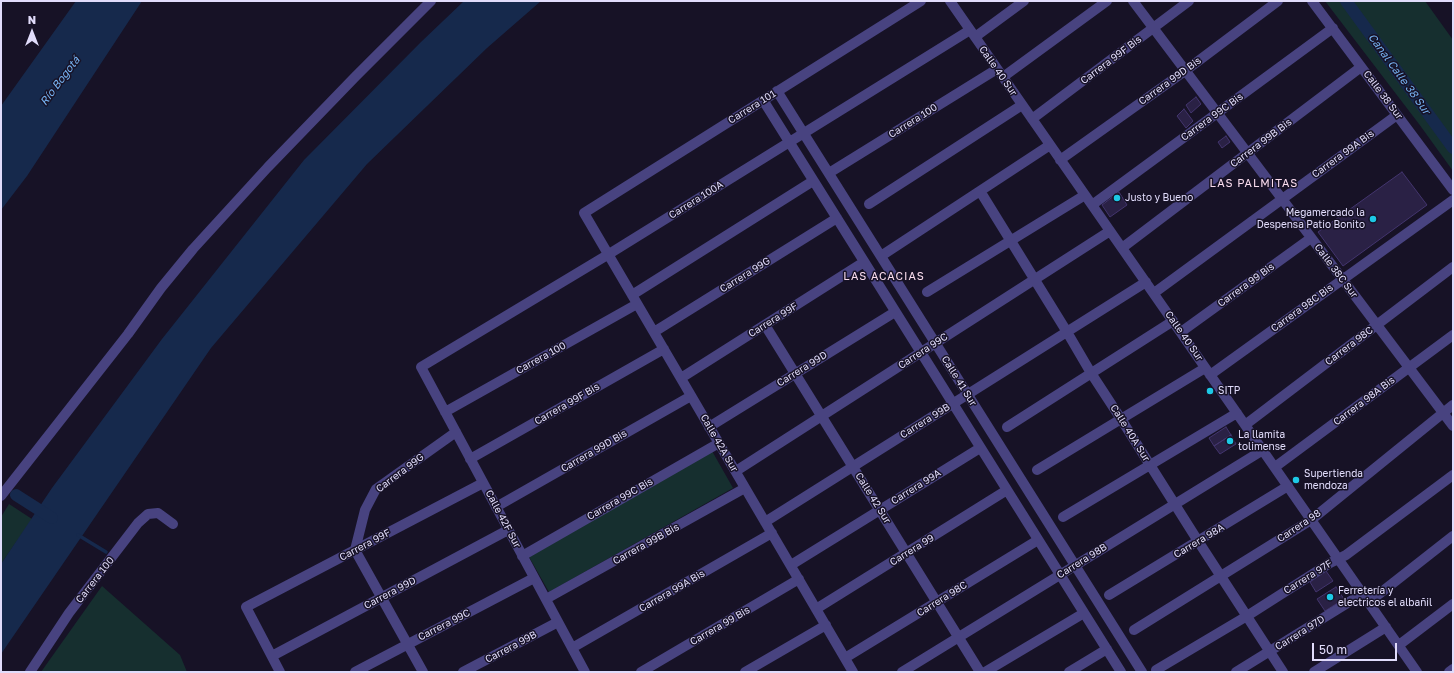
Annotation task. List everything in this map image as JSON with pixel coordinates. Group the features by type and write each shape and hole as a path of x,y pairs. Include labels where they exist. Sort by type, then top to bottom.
{"street":[{"path":"1,496 128,334 161,288 193,249 301,133 431,1"},
{"name":"Carrera 101","path":"584,213 921,1"},
{"name":"Calle 40 Sur","path":"950,1 1399,645 1412,670"},
{"name":"Carrera 100A","path":"421,367 789,143 973,34 1024,1"},
{"name":"Carrera 100","path":"829,173 1000,73 1107,1"},
{"name":"Calle 38C Sur","path":"1133,1 1453,426"},
{"name":"Carrera 99F Bis","path":"1032,119 1189,1"},
{"name":"Carrera 99D Bis","path":"1060,160 1185,71 1278,1"},
{"name":"Calle 38 Sur","path":"1312,1 1453,190"},
{"name":"Carrera 99C Bis","path":"1092,205 1332,28"},
{"name":"Carrera 99B Bis","path":"1122,248 1361,67"},
{"name":"Calle 41 Sur","path":"777,91 1142,672"},
{"name":"Calle 41 Sur","path":"763,100 1121,672"},
{"path":"869,204 1022,105"},
{"name":"Carrera 99A Bis","path":"1154,293 1397,115"},
{"path":"881,256 1050,145"},
{"path":"632,294 813,181"},
{"name":"Calle 40A Sur","path":"980,191 1091,373 1122,419 1198,541 1283,672"},
{"path":"927,292 1085,194"},
{"name":"Carrera 98C Bis","path":"1208,371 1342,279 1453,200"},
{"name":"Calle 42A Sur","path":"584,213 853,672"},
{"name":"Carrera 99G","path":"654,332 837,218"},
{"name":"Carrera 99C","path":"736,471 1110,231"},
{"name":"Carrera 99 Bis","path":"1181,332 1312,238"},
{"name":"Carrera 99F","path":"681,378 864,262"},
{"name":"Carrera 98C","path":"1245,425 1453,267"},
{"name":"Carrera 99B","path":"765,522 1146,282"},
{"name":"Carrera 100","path":"445,412 638,304"},
{"name":"Carrera 99D","path":"709,427 895,312"},
{"path":"1007,427 1173,321"},
{"name":"Calle 42 Sur","path":"765,325 980,672"},
{"name":"Carrera 98A Bis","path":"1275,467 1453,335"},
{"name":"Carrera 99F Bis","path":"470,459 664,349"},
{"name":"Calle 42F Sur","path":"421,367 585,672"},
{"path":"1037,470 1122,419 1208,371"},
{"name":"Carrera 99D Bis","path":"496,506 691,396"},
{"name":"Carrera 98","path":"1134,630 1311,520 1453,405"},
{"path":"1063,517 1237,413"},
{"name":"Carrera 99G","path":"355,550 365,510 376,489 456,432"},
{"name":"Carrera 99C Bis","path":"522,556 719,443"},
{"name":"Carrera 99A","path":"791,565 980,448"},
{"name":"Carrera 98B","path":"902,672 1263,450"},
{"name":"Carrera 97F","path":"1156,670 1247,616 1330,563 1346,555 1453,475"},
{"name":"Carrera 99F","path":"272,656 246,606 483,483"},
{"name":"Carrera 98A","path":"1109,595 1288,486"},
{"name":"Carrera 99B Bis","path":"546,599 745,488"},
{"name":"Carrera 99","path":"816,609 1007,490"},
{"name":"Carrera 100","path":"30,672 69,613 138,523 148,514 158,514 173,524"},
{"name":"Carrera 99D","path":"272,656 508,530"},
{"name":"Carrera 99A Bis","path":"572,648 772,533"},
{"name":"Carrera 97D","path":"1236,672 1354,599 1374,598 1453,536"},
{"name":"Carrera 98C","path":"845,658 1038,540"},
{"path":"355,550 423,672"},
{"name":"Carrera 99C","path":"355,672 534,578"},
{"name":"Carrera 99 Bis","path":"641,672 799,579"},
{"path":"1399,645 1453,604"},
{"path":"985,672 1084,613"},
{"name":"Carrera 99B","path":"463,672 558,622"},
{"path":"745,672 826,625"},
{"path":"1314,672 1386,627"},
{"path":"1069,672 1107,649"},
{"path":"272,656 280,672"},
{"path":"1448,672 1453,669"}],"green space":[{"path":"1325,1 1425,1 1453,40 1453,171 1419,124"},
{"path":"712,451 733,488 549,592 528,555"},
{"path":"9,504 32,519 1,564 1,517"},
{"path":"102,586 180,655 187,672 41,672"}],"water":[{"name":"Río Bogotá","path":"76,1 142,1 27,176 1,210 1,106"},
{"path":"464,1 541,1 487,48 367,164 211,348 1,654 1,564 52,488 162,339 304,160 421,42"}],"building":[{"path":"1196,97 1201,104 1191,113 1186,105"},
{"path":"1184,109 1193,121 1186,128 1177,116"},
{"path":"1226,136 1230,142 1222,148 1218,142"},
{"name":"Megamercado la Despensa Patio Bonito","path":"1402,172 1427,205 1343,266 1318,232"},
{"name":"Justo y Bueno","path":"1119,192 1127,205 1110,217 1102,205"},
{"path":"1226,427 1231,435 1214,446 1209,438"},
{"path":"1231,435 1236,444 1220,454 1214,446"},
{"path":"1326,571 1333,581 1316,592 1310,582"},
{"path":"1336,587 1344,599 1325,611 1317,599"}],"waterway":[{"name":"Canal Calle 38 Sur","path":"1346,1 1453,148"},
{"path":"16,495 52,518"},
{"path":"78,535 106,552"}],"place":[{"name":"Justo y Bueno","path":"1117,198"},
{"name":"Megamercado la Despensa Patio Bonito","path":"1373,219"},
{"name":"SITP","path":"1210,391"},
{"name":"La llamita tolimense","path":"1230,441"},
{"name":"Supertienda mendoza","path":"1296,480"},
{"name":"Ferretería y electricos el albañil","path":"1330,597"}],"district":[{"name":"LAS PALMITAS","path":"1254,184"},
{"name":"LAS ACACIAS","path":"884,277"}]}
